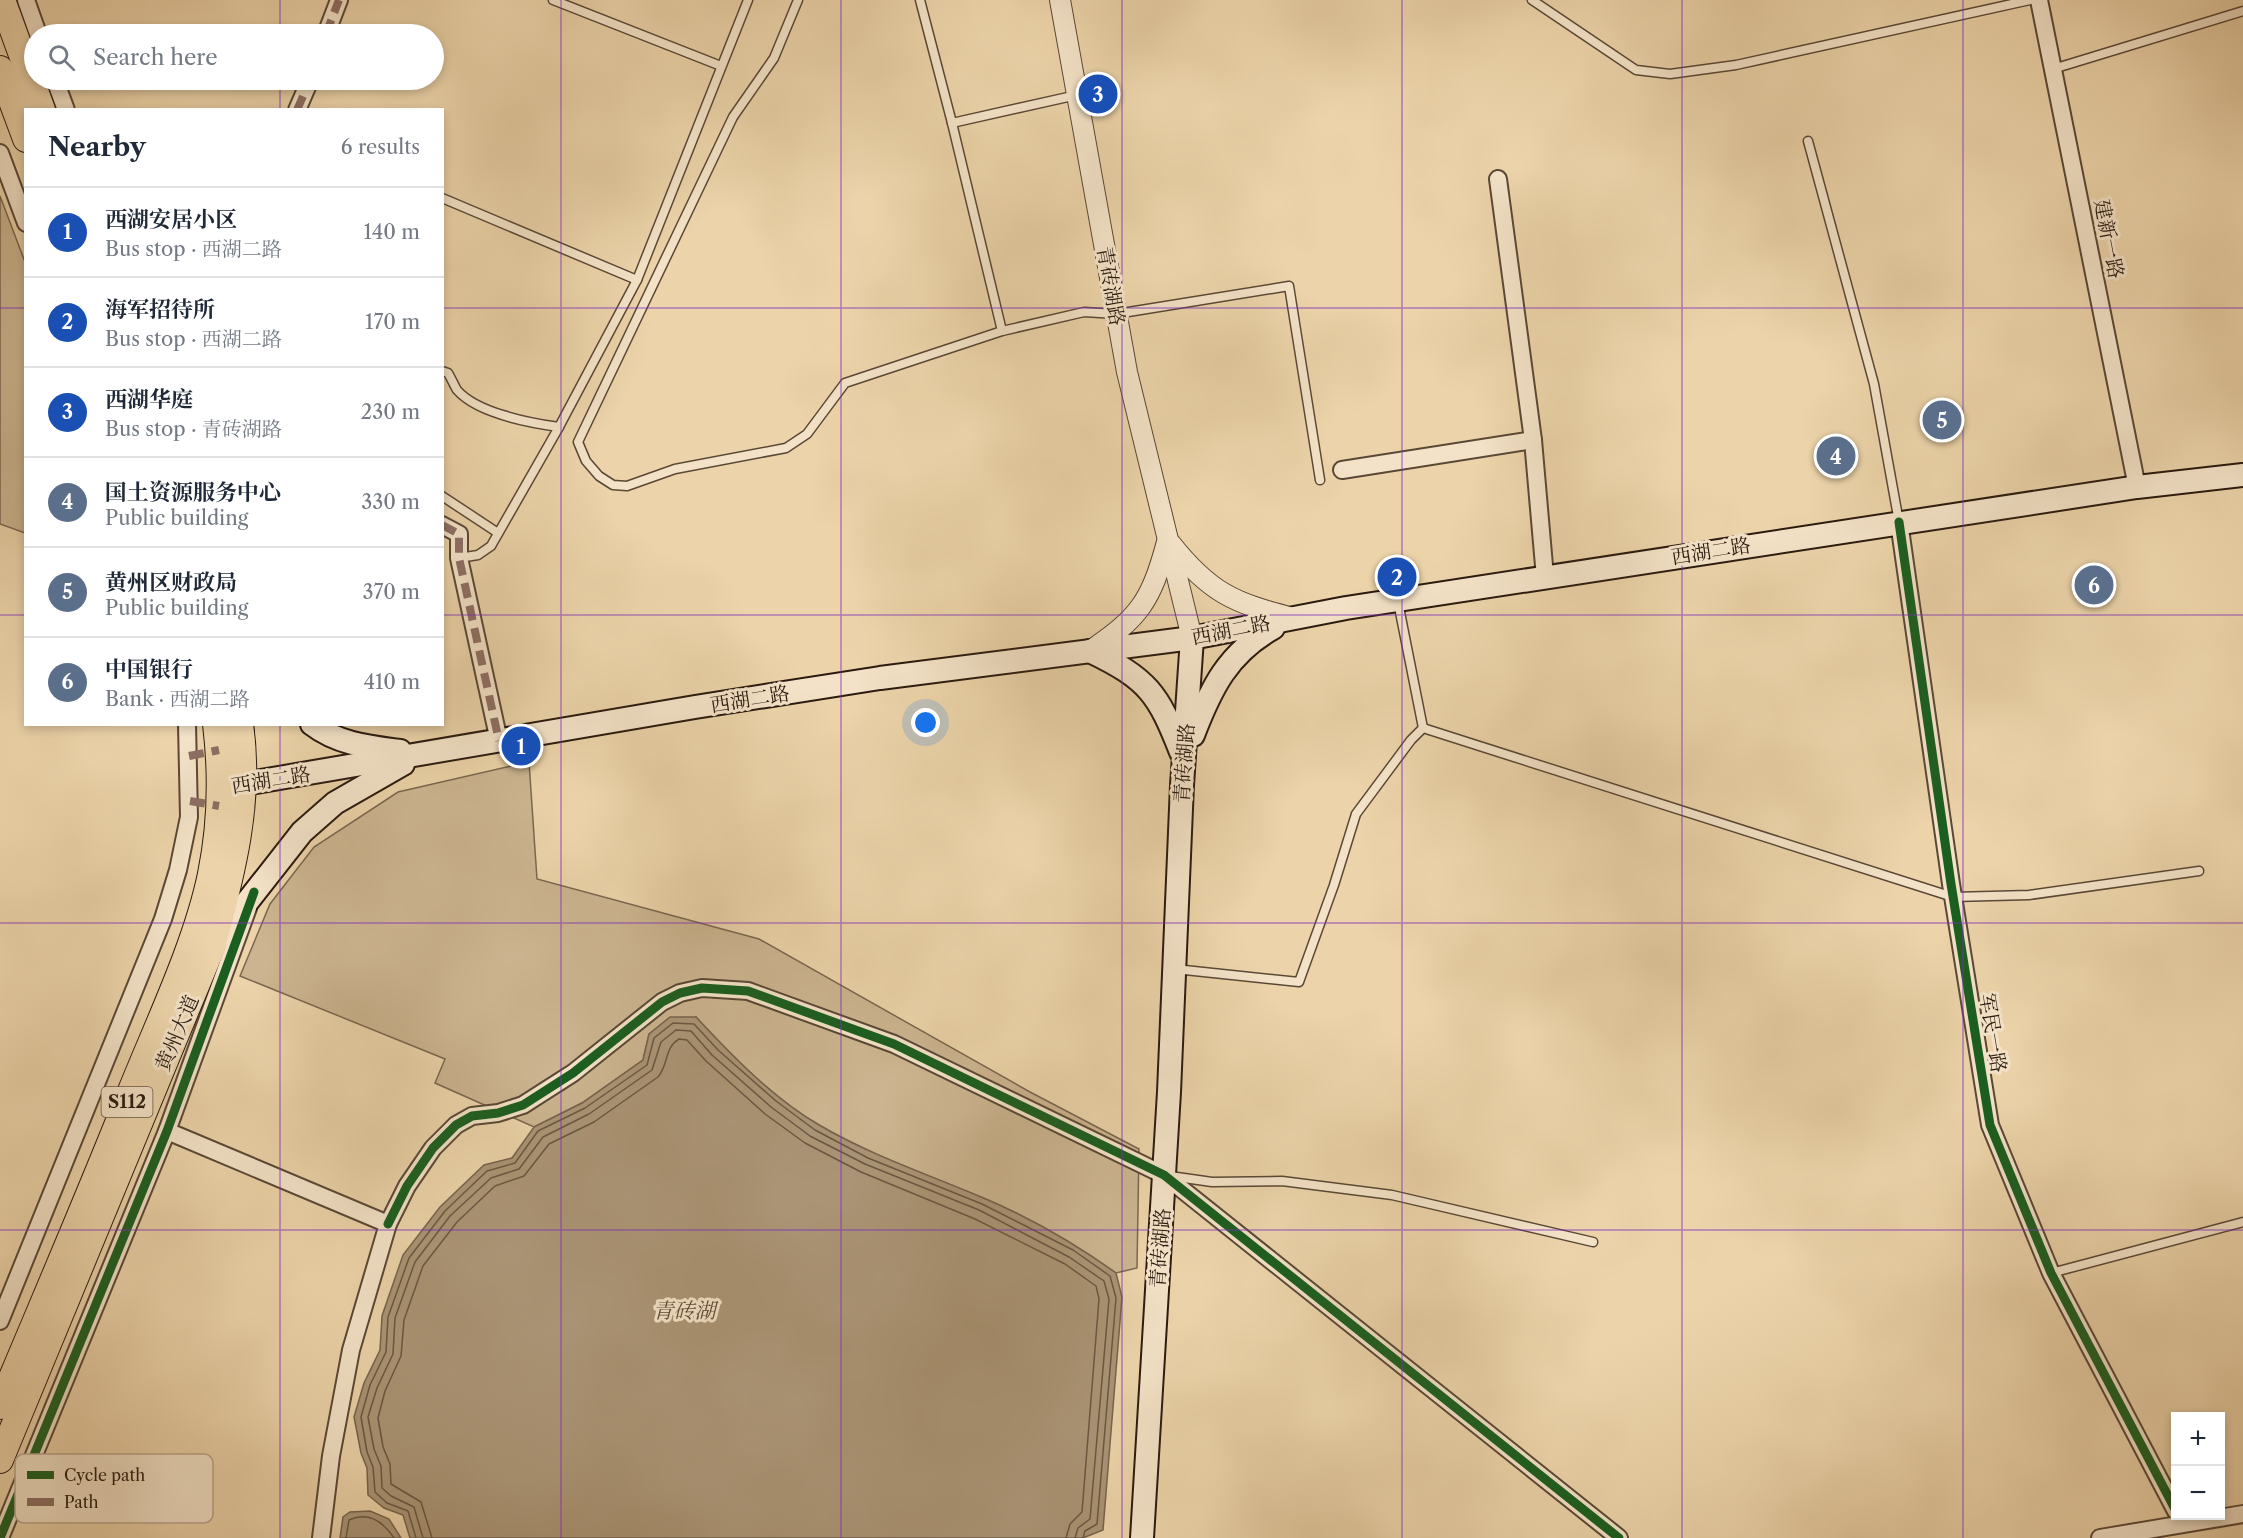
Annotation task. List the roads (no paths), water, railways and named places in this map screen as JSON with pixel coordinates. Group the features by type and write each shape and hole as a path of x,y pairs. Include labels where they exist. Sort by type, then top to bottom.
{"main road":[{"path":"2,0 24,60"},
{"path":"0,69 24,134"},
{"path":"35,90 41,108"},
{"name":"西湖二路","path":"232,785 880,678 1192,638 1398,599 2137,487 2243,475"},
{"path":"1184,759 1205,704 1225,668 1250,641 1293,618"},
{"name":"青砖湖路","path":"1142,1538 1164,1175 1192,638"},
{"path":"1090,651 1117,664 1144,682 1166,713 1184,759"},
{"name":"黄州大道","path":"0,1460 212,947 231,876 232,785 217,726"},
{"name":"黄州大道","path":"0,1406 115,1131 200,913 232,785 240,726"},
{"path":"315,726 325,734 359,746 423,753"},
{"path":"212,947 302,832 335,803 423,753"}],"street":[{"path":"26,0 34,24"},
{"path":"330,24 339,0"},
{"name":"青砖湖路","path":"1060,0 1127,372 1192,638"},
{"name":"建新一路","path":"2039,0 2137,487"},
{"path":"59,90 65,108"},
{"path":"298,108 306,90"},
{"path":"0,153 24,218"},
{"path":"1498,179 1533,440 1545,577"},
{"path":"1342,470 1533,440"},
{"name":"军民一路","path":"1899,522 1953,897 1989,1125 2051,1273 2181,1522"},
{"path":"444,526 459,534 459,558 499,741"},
{"path":"1168,539 1191,568 1217,591 1250,607 1293,618"},
{"path":"1090,651 1124,627 1144,605 1158,575 1168,539"},
{"path":"0,1321 164,918 178,870 189,817 187,726"},
{"path":"35,1454 168,1131 254,892"},
{"path":"321,1538 331,1456 351,1350 388,1224 408,1186 433,1148 456,1125 472,1116 498,1113 523,1105 573,1073 662,1002 680,993 702,988 748,991 894,1044 1164,1175 1619,1538"},
{"path":"168,1131 388,1224"},
{"path":"0,1538 15,1502"},
{"path":"2100,1538 2181,1522 2243,1514"}],"lane":[{"path":"553,0 721,66"},
{"path":"459,558 478,555 491,546 559,427 637,280 748,0"},
{"path":"798,0 774,58 733,117 578,442 586,461 599,476 612,484 627,486 675,469 786,448 807,434 845,382 1002,331 1084,312 1116,314 1289,286 1320,480"},
{"path":"920,0 1002,331"},
{"path":"1532,0 1636,70 1670,74 1736,65 2030,0"},
{"path":"2053,69 2243,12"},
{"path":"952,123 1077,95"},
{"path":"1808,141 1874,384 1899,522"},
{"path":"444,199 637,280"},
{"path":"444,372 448,373 457,390 472,402 527,423 559,427"},
{"path":"444,497 498,533"},
{"path":"1398,599 1424,728"},
{"path":"1424,728 1953,897 2029,895 2199,872"},
{"path":"1174,969 1299,982 1334,885 1356,814 1411,740 1424,728"},
{"path":"1164,1175 1212,1182 1282,1181 1392,1195 1593,1242"},
{"path":"2051,1273 2243,1222"}],"water":[{"name":"青砖湖","path":"670,1017 696,1017 769,1089 802,1114 838,1136 1016,1213 1084,1251 1116,1273 1122,1297 1103,1530 1083,1538 410,1538 403,1515 384,1508 368,1495 367,1468 361,1453 354,1417 364,1383 380,1350 382,1316 403,1255 440,1207 484,1165 512,1158 534,1127 582,1103 643,1060 649,1034"},
{"path":"370,1511 389,1519 401,1538 340,1538 343,1517 350,1512"}],"place":[{"name":"西湖华庭","path":"1098,94"},
{"name":"黄州区财政局","path":"1942,420"},
{"name":"国土资源服务中心","path":"1836,456"},
{"name":"海军招待所","path":"1397,577"},
{"name":"中国银行","path":"2094,585"},
{"name":"西湖安居小区","path":"521,746"}]}
